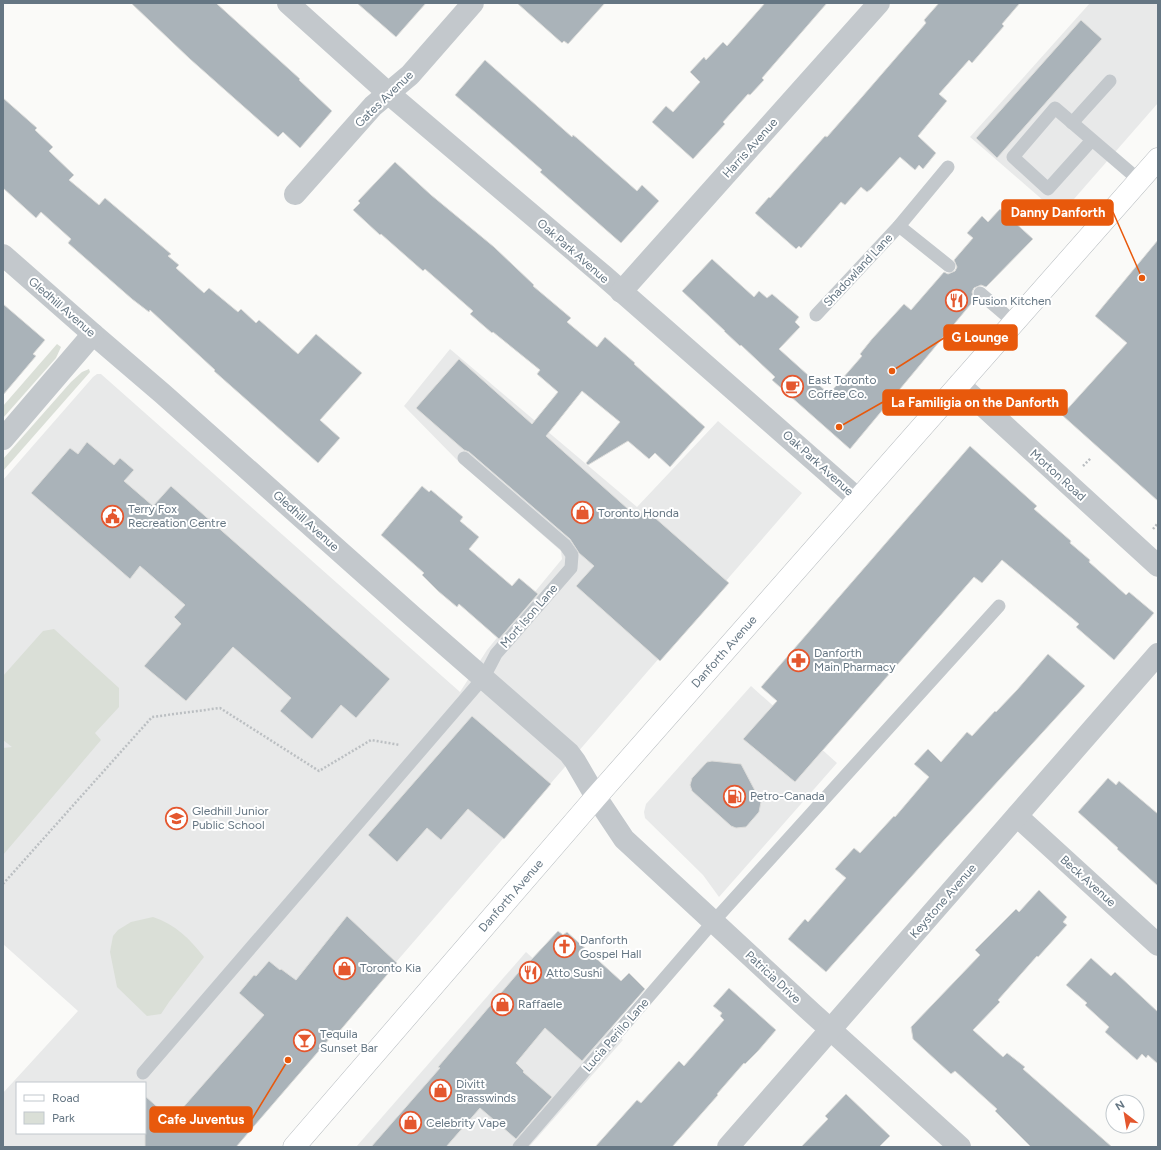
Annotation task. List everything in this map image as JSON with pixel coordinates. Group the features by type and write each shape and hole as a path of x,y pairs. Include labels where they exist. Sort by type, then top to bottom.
{"main road":[{"name":"Danforth Avenue","path":"294,1147 596,797 958,384 1015,323 1139,180 1157,163"}],"street":[{"name":"Oak Park Avenue","path":"288,3 388,93 622,292 858,499"},
{"name":"Gates Avenue","path":"295,194 373,106 410,75 473,3"},
{"name":"Harris Avenue","path":"622,292 879,3"},
{"name":"Gledhill Avenue","path":"3,254 93,334 164,394 411,615 569,753 596,797"},
{"path":"3,439 93,334"},
{"name":"Morton Road","path":"958,384 1158,566"},
{"name":"Keystone Avenue","path":"728,1147 1158,654"},
{"name":"Patricia Drive","path":"596,797 624,839 960,1147"},
{"name":"Beck Avenue","path":"1017,816 1158,945"}],"lane":[{"path":"1072,123 1110,81"},
{"path":"1092,140 1048,189 1013,157 1055,108 1139,180"},
{"name":"Shadowland Lane","path":"816,314 899,226 948,167"},
{"name":"Shadowland Lane","path":"899,226 948,266"},
{"path":"980,293 1015,323"},
{"name":"Mort Ison Lane","path":"143,1073 484,678 496,654 571,568 572,555 564,545 464,458"},
{"name":"Lucia Perillo Lane","path":"519,1147 713,922 999,606"}],"path":[{"path":"1081,468 1091,458"},
{"path":"1151,531 1158,523"},
{"path":"3,884 152,717 220,708 319,771 371,740 422,748"}],"shaded area":[{"path":"1090,3 1158,3 1158,103 1060,215 970,137"},
{"path":"450,349 637,507 718,421 802,493 236,1147 3,1147 3,1093 78,1011 3,944 3,480 93,377 97,374 101,374 460,692 487,650 562,559 561,551 457,460 404,406"},
{"path":"751,686 837,763 719,897 703,875 645,818 644,812 646,804"},
{"path":"526,952 623,1040 529,1147 356,1147"}],"green space":[{"path":"57,344 61,347 56,358 3,418 3,406"},
{"path":"89,369 90,372 3,471 3,459 71,382 82,372"},
{"path":"54,629 119,688 119,707 95,733 101,740 3,855 3,748 12,747 3,740 3,676 43,631"},
{"path":"153,917 161,920 182,933 204,957 161,1014 147,1016 117,987 110,952 113,936 118,930 131,922"}],"building":[{"path":"131,3 216,3 300,79 299,80 332,111 300,148 283,132 278,137 190,59"},
{"path":"357,3 426,3 396,37"},
{"path":"517,3 605,3 568,44 564,41 562,43"},
{"path":"765,3 827,3 762,78 764,80 750,95 748,94 723,122 725,124 693,159 652,122 666,106 673,112 700,82 690,72 704,57 706,60 723,42 727,46"},
{"path":"939,3 1020,3 1002,24 1004,26 972,63 969,60 939,94 947,101 918,136 936,153 923,169 919,165 915,170 900,157 871,189 867,192 861,187 845,205 841,202 801,248 799,246 796,249 755,213 825,136 827,137 926,23 924,20"},
{"path":"1081,20 1102,39 997,158 976,138"},
{"path":"485,60 572,137 573,135 577,138 637,191 642,185 659,201 621,243 540,172 542,170 455,95"},
{"path":"3,98 37,128 35,130 53,147 49,151 74,175 69,180 99,205 105,198 171,254 168,256 179,265 176,268 204,293 209,288 238,312 241,309 256,323 259,320 298,354 316,334 362,373 320,420 340,438 318,463 214,371 215,370 150,310 149,312 132,299 68,243 71,239 41,212 36,218 3,188"},
{"path":"395,162 431,195 494,247 534,285 533,286 571,318 567,322 597,347 605,337 705,427 670,467 655,453 649,459 628,441 588,465 586,463 620,422 582,391 546,436 637,517 645,509 729,583 660,661 576,586 594,566 579,553 570,539 416,408 459,359 532,424 558,392 537,374 540,370 493,332 492,333 470,314 473,311 425,269 423,271 381,234 380,235 353,210 360,203 358,201"},
{"path":"1000,209 1033,239 986,287 981,285 974,288 972,292 975,299 850,449 772,380 775,377 682,291 712,259 754,297 759,291 767,298 772,294 799,317 795,322 800,327 779,349 829,394 862,356 860,354 872,339 904,304 911,310 944,272 948,274 955,271 957,267 954,260 973,238 967,233 982,216 988,222"},
{"path":"1158,240 1158,501 1062,415 1127,343 1095,316"},
{"path":"3,304 45,340 33,354 36,356 3,395"},
{"path":"87,442 114,465 120,458 134,470 124,481 153,506 171,486 390,679 356,718 341,705 312,739 280,711 291,698 233,647 186,701 144,666 181,624 174,617 185,605 140,566 130,579 31,493 70,448 78,454"},
{"path":"970,446 1037,506 1034,509 1071,541 1070,543 1090,560 1089,562 1126,595 1129,592 1154,613 1114,660 1076,627 1079,624 1002,560 982,583 974,577 795,782 743,739 777,701 761,687"},
{"path":"422,486 429,492 431,490 463,517 460,521 479,537 469,549 512,586 519,578 538,594 499,639 459,604 457,607 438,591 422,575 424,573 381,535"},
{"path":"1048,654 1085,686 826,972 788,939 805,919 808,922 846,878 835,869 854,848 860,853 894,816 895,817 929,777 914,764 928,749 941,762 967,732 972,736 995,711 996,712"},
{"path":"472,716 551,784 504,839 468,809 441,840 427,828 397,862 368,835"},
{"path":"712,761 741,764 761,802 759,812 746,827 736,828 731,826 692,791 690,785 692,778 707,762"},
{"path":"1108,778 1116,785 1119,781 1158,814 1158,886 1078,812"},
{"path":"1039,890 1067,917 1063,922 1067,925 1038,957 1037,956 998,1000 1000,1002 973,1030 1003,1057 1007,1053 1025,1067 1023,1069 1112,1147 1031,1147 995,1111 997,1109 955,1071 951,1074 913,1039 911,1027 980,955 975,950 1016,909 1019,912"},
{"path":"347,916 397,963 338,1033 336,1031 236,1147 145,1147 146,1097 172,1120 264,1015 239,993 254,975 256,976 269,961 296,980"},
{"path":"558,931 563,935 567,932 621,981 629,973 645,989 582,1061 545,1028 516,1063 524,1071 523,1072 552,1097 516,1139 480,1108 446,1147 371,1147 440,1068 438,1067 529,960 530,961"},
{"path":"1091,958 1111,976 1115,972 1158,1012 1158,1064 1148,1055 1146,1058 1142,1054 1137,1060 1105,1032 1109,1027 1085,1005 1087,1003 1066,985"},
{"path":"729,988 776,1030 758,1051 745,1064 744,1063 672,1147 595,1147 637,1100 641,1103 679,1061 684,1066 724,1020 720,1016 722,1013 713,1006"},
{"path":"846,1094 890,1136 879,1147 801,1147 828,1119 825,1116"}],"place":[{"name":"Danny Danforth","path":"1142,278"},
{"name":"Fusion Kitchen","path":"956,301"},
{"name":"G Lounge","path":"892,371"},
{"name":"East Toronto Coffee Co.","path":"792,387"},
{"name":"La Familigia on the Danforth","path":"839,427"},
{"name":"Toronto Honda","path":"583,513"},
{"name":"Terry Fox Recreation Centre","path":"112,516"},
{"name":"Danforth Main Pharmacy","path":"799,660"},
{"name":"Petro-Canada","path":"734,796"},
{"name":"Gledhill Junior Public School","path":"177,818"},
{"name":"Danforth Gospel Hall","path":"565,947"},
{"name":"Toronto Kia","path":"345,968"},
{"name":"Atto Sushi","path":"531,973"},
{"name":"Raffaele","path":"502,1004"},
{"name":"Tequila Sunset Bar","path":"305,1041"},
{"name":"Cafe Juventus","path":"288,1060"},
{"name":"Divitt Brasswinds","path":"441,1091"},
{"name":"Celebrity Vape","path":"410,1123"}]}
